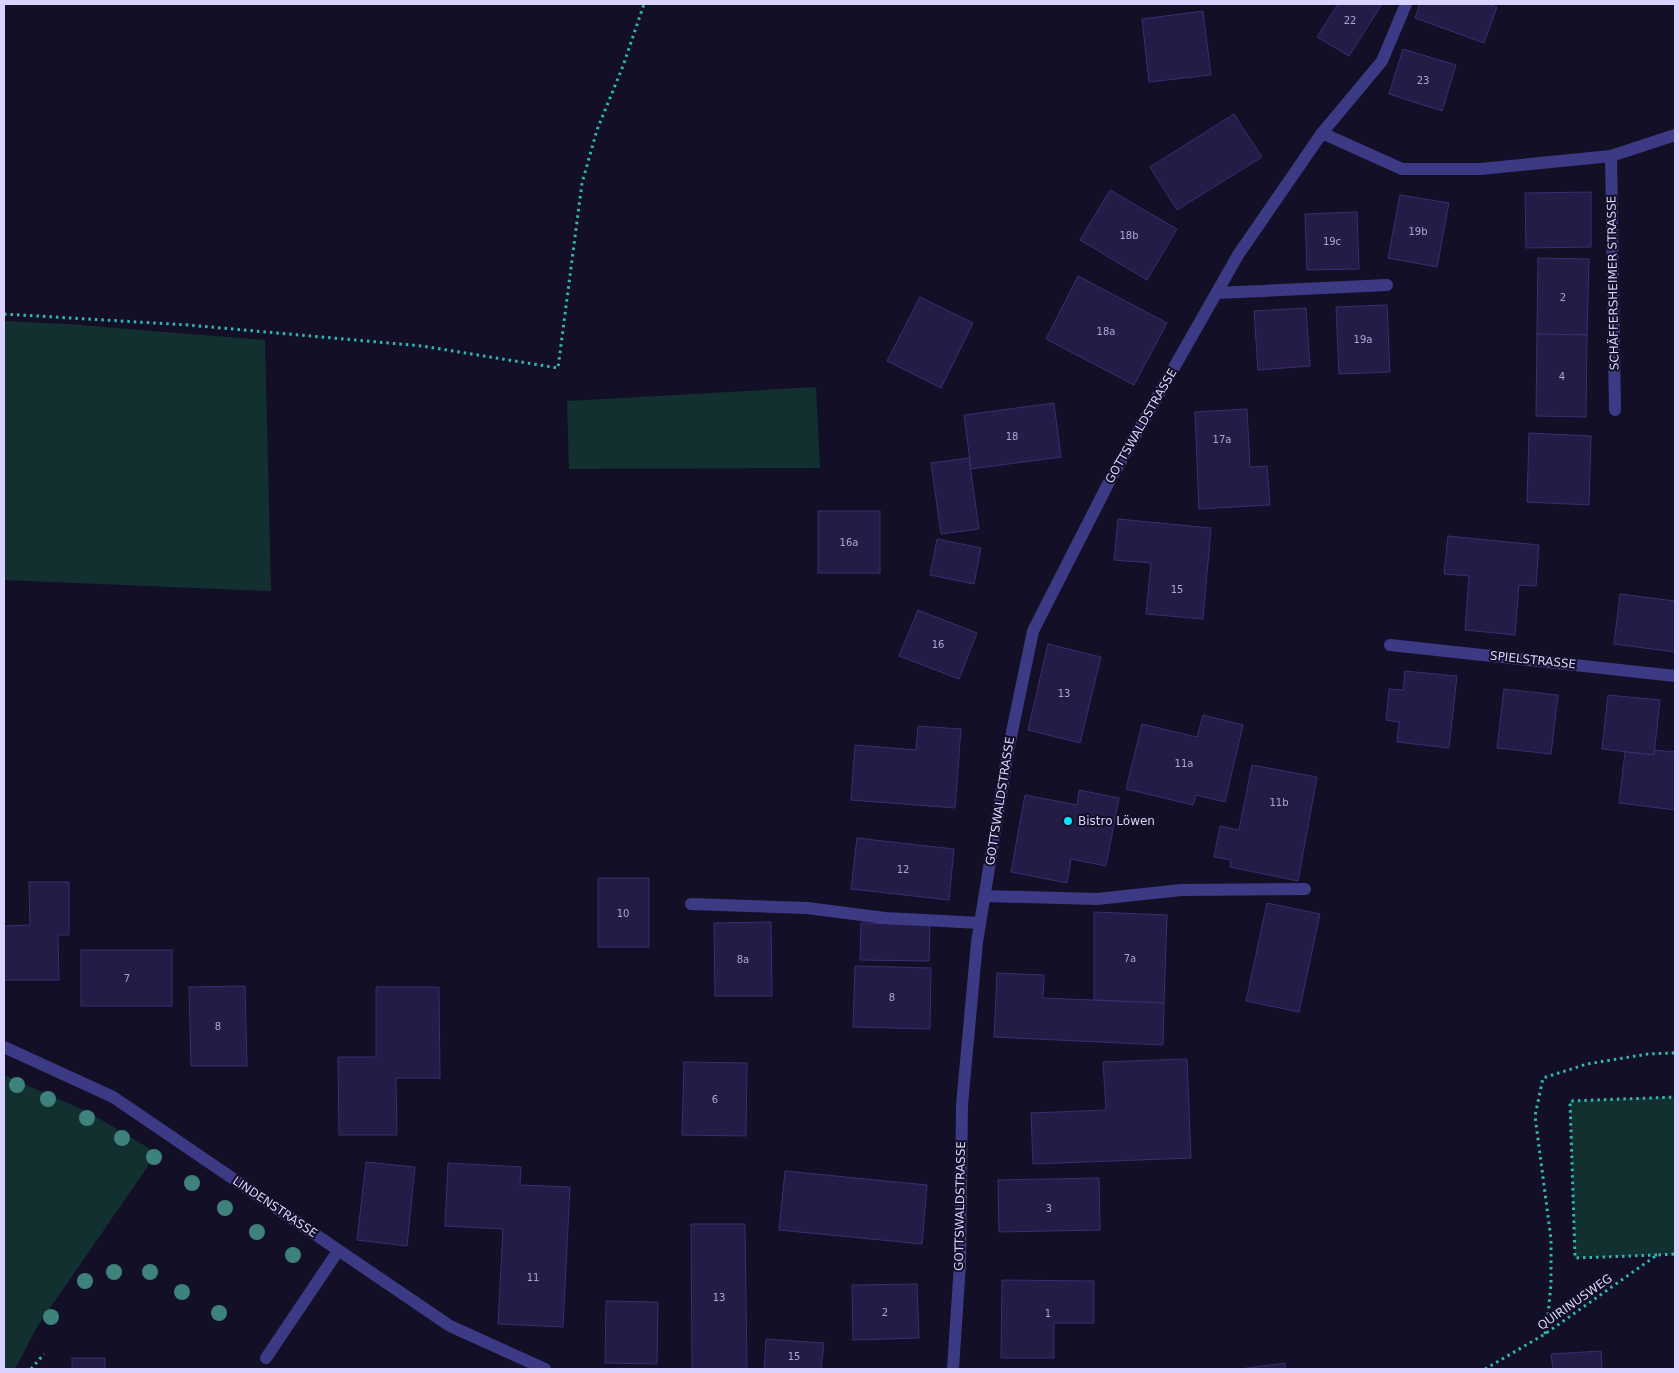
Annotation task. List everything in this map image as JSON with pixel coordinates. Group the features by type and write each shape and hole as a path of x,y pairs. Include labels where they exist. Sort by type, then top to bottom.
{"street":[{"name":"GOTTSWALDSTRASSE","path":"953,1369 960,1264 962,1105 980,923 1008,751 1033,631 1110,480 1238,255 1322,133 1382,61 1406,4"},
{"path":"1322,133 1402,169 1480,169 1611,156 1675,135"},
{"name":"SCHÄFFERSHEIMER STRASSE","path":"1611,156 1615,410"},
{"path":"1217,293 1387,285"},
{"name":"SPIELSTRASSE","path":"1390,645 1675,676"},
{"path":"985,896 1097,899 1181,890 1305,889"},
{"path":"690,904 807,908 885,918 980,923"},
{"name":"LINDENSTRASSE","path":"4,1047 113,1097 450,1326 545,1369"},
{"path":"266,1358 338,1251"}],"path":[{"path":"4,314 188,325 422,346 558,368 582,183 597,130 623,66 644,4"},
{"path":"1545,1334 1551,1283 1551,1239 1535,1116 1543,1078 1587,1064 1648,1054 1675,1053"},
{"path":"1675,1097 1570,1101 1575,1258 1675,1254"},
{"name":"QUIRINUSWEG","path":"1485,1369 1545,1334 1657,1255"},
{"path":"31,1369 44,1354"}],"green space":[{"path":"4,321 67,324 265,340 271,591 4,580"},
{"path":"816,387 820,468 569,469 567,401"},
{"path":"4,1075 88,1112 157,1153 37,1327 15,1369 4,1369"},
{"path":"1675,1097 1675,1254 1575,1258 1570,1101"}],"building":[{"path":"1338,4 1382,4 1349,56 1317,37"},
{"path":"1420,4 1488,4 1497,7 1484,43 1415,18"},
{"path":"1203,11 1211,75 1149,82 1142,19"},
{"path":"1403,49 1456,65 1442,111 1389,94"},
{"path":"1234,114 1262,157 1177,210 1150,167"},
{"path":"1110,190 1177,229 1147,280 1080,240"},
{"path":"1591,192 1591,247 1526,248 1525,193"},
{"path":"1400,195 1449,203 1437,267 1388,258"},
{"path":"1357,212 1359,269 1307,270 1305,214"},
{"path":"1538,258 1589,259 1587,335 1537,334"},
{"path":"1078,276 1167,323 1134,385 1046,339"},
{"path":"920,297 973,323 941,388 887,361"},
{"path":"1387,305 1390,372 1339,374 1336,307"},
{"path":"1306,308 1310,366 1258,370 1254,311"},
{"path":"1537,334 1587,335 1586,417 1536,416"},
{"path":"1054,403 1061,457 971,469 964,415"},
{"path":"1247,409 1250,467 1267,466 1270,505 1199,509 1195,412"},
{"path":"1529,433 1591,436 1589,505 1527,502"},
{"path":"969,458 979,529 941,534 931,463"},
{"path":"818,511 880,511 880,573 818,573"},
{"path":"1118,519 1211,528 1203,619 1146,614 1151,563 1114,560"},
{"path":"1448,536 1539,545 1536,586 1519,585 1515,635 1465,630 1469,576 1444,574"},
{"path":"937,539 981,548 974,584 930,575"},
{"path":"1620,594 1675,601 1675,652 1614,644"},
{"path":"918,610 977,633 959,679 899,656"},
{"path":"1048,644 1101,657 1080,743 1028,730"},
{"path":"1405,671 1457,676 1449,748 1397,742 1399,722 1386,720 1389,689 1403,690"},
{"path":"1504,689 1558,695 1551,754 1497,748"},
{"path":"1608,695 1660,700 1654,755 1602,749"},
{"path":"1203,715 1243,725 1225,802 1196,795 1193,805 1126,789 1142,724 1197,737"},
{"path":"918,726 961,729 955,808 851,800 855,745 916,750"},
{"path":"1655,750 1675,752 1675,810 1619,803 1625,752 1654,755"},
{"path":"1252,765 1317,777 1298,881 1230,867 1231,860 1214,857 1220,826 1239,830"},
{"name":"Bistro Löwen","path":"1079,790 1119,798 1106,866 1071,859 1067,883 1011,872 1025,795 1077,805"},
{"path":"857,838 954,849 949,900 851,889"},
{"path":"598,878 649,878 649,947 598,947"},
{"path":"29,882 69,882 69,935 58,935 59,980 4,980 4,926 30,925"},
{"path":"1267,903 1320,914 1299,1012 1246,1001"},
{"path":"1094,912 1167,915 1164,1003 1094,1000"},
{"path":"771,922 772,996 715,996 714,923"},
{"path":"861,923 930,925 929,961 860,960"},
{"path":"81,950 172,950 172,1006 81,1006"},
{"path":"855,966 931,968 930,1029 853,1027"},
{"path":"997,973 1044,975 1043,998 1164,1003 1163,1045 994,1037"},
{"path":"245,986 247,1066 191,1066 189,987"},
{"path":"376,987 439,987 440,1078 396,1078 397,1135 339,1135 338,1057 376,1057"},
{"path":"1187,1059 1191,1158 1033,1164 1031,1113 1106,1110 1103,1062"},
{"path":"684,1062 747,1063 746,1136 682,1135"},
{"path":"366,1162 415,1167 407,1246 357,1240"},
{"path":"448,1163 521,1167 520,1185 570,1187 563,1327 498,1324 503,1229 445,1226"},
{"path":"785,1171 927,1185 922,1244 779,1230"},
{"path":"1099,1178 1100,1230 999,1232 998,1180"},
{"path":"691,1224 745,1224 747,1369 692,1369"},
{"path":"1002,1280 1094,1281 1094,1323 1054,1323 1054,1358 1001,1358"},
{"path":"917,1284 919,1338 853,1340 852,1285"},
{"path":"606,1301 658,1302 657,1364 605,1363"},
{"path":"766,1339 824,1343 821,1369 764,1369"},
{"path":"1601,1351 1602,1369 1553,1369 1551,1354"},
{"path":"72,1358 105,1358 105,1369 72,1369"},
{"path":"1285,1363 1285,1369 1240,1369"}],"place":[{"name":"Bistro Löwen","path":"1068,821"}]}
